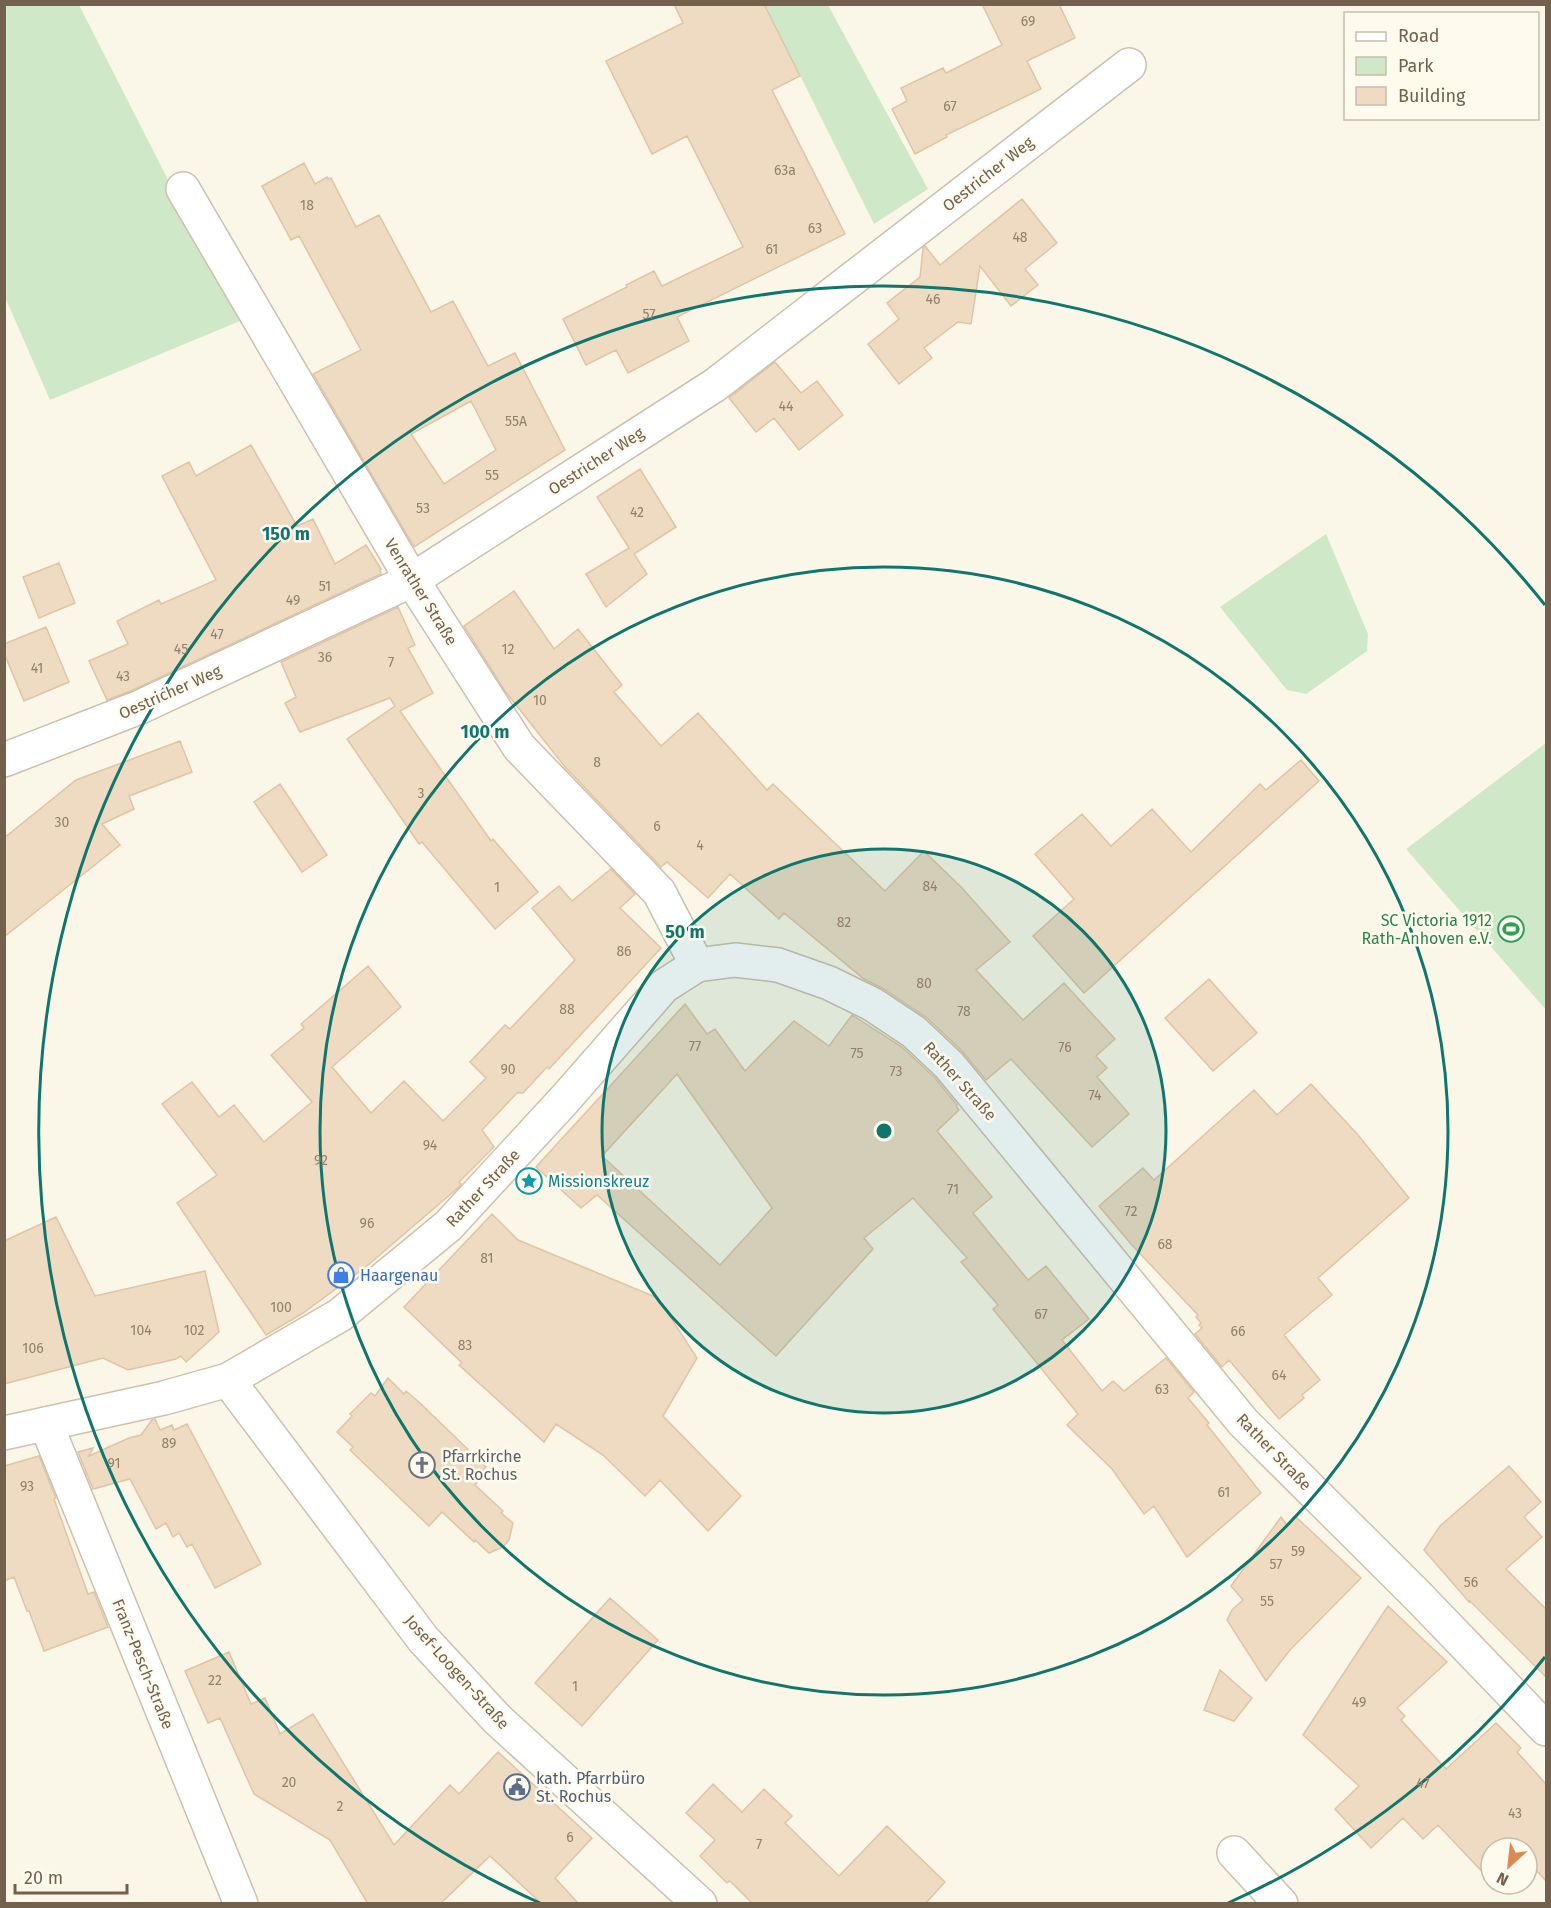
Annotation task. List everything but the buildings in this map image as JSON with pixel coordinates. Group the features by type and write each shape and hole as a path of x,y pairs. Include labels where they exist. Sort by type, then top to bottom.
{"street":[{"name":"Oestricher Weg","path":"4,760 140,707 412,580 715,385 1129,64"},
{"name":"Venrather Straße","path":"183,189 412,580 519,747 659,892 697,965"},
{"name":"Rather Straße","path":"4,1433 164,1398 228,1380 340,1316 448,1226 565,1100 664,986 697,965 735,960 778,965 829,983 864,1000 914,1032 949,1065 1243,1422 1416,1594 1546,1729"},
{"name":"Josef-Loogen-Straße","path":"228,1380 423,1639 497,1719 700,1904"},
{"name":"Franz-Pesch-Straße","path":"46,1424 241,1904"},
{"path":"1234,1853 1281,1904"}],"green space":[{"path":"4,5 79,5 240,321 50,400 5,297"},
{"path":"765,5 828,5 928,189 874,224"},
{"path":"1326,534 1368,634 1367,651 1306,694 1287,690 1220,607"},
{"name":"SC Victoria 1912 Rath-Anhoven e.V.","path":"1546,743 1546,1010 1406,849"}],"place":[{"name":"SC Victoria 1912 Rath-Anhoven e.V.","path":"1511,929"},
{"name":"Missionskreuz","path":"529,1181"},
{"name":"Haargenau","path":"341,1275"},
{"name":"Pfarrkirche St. Rochus","path":"422,1465"},
{"name":"kath. Pfarrbüro St. Rochus","path":"517,1787"}]}
